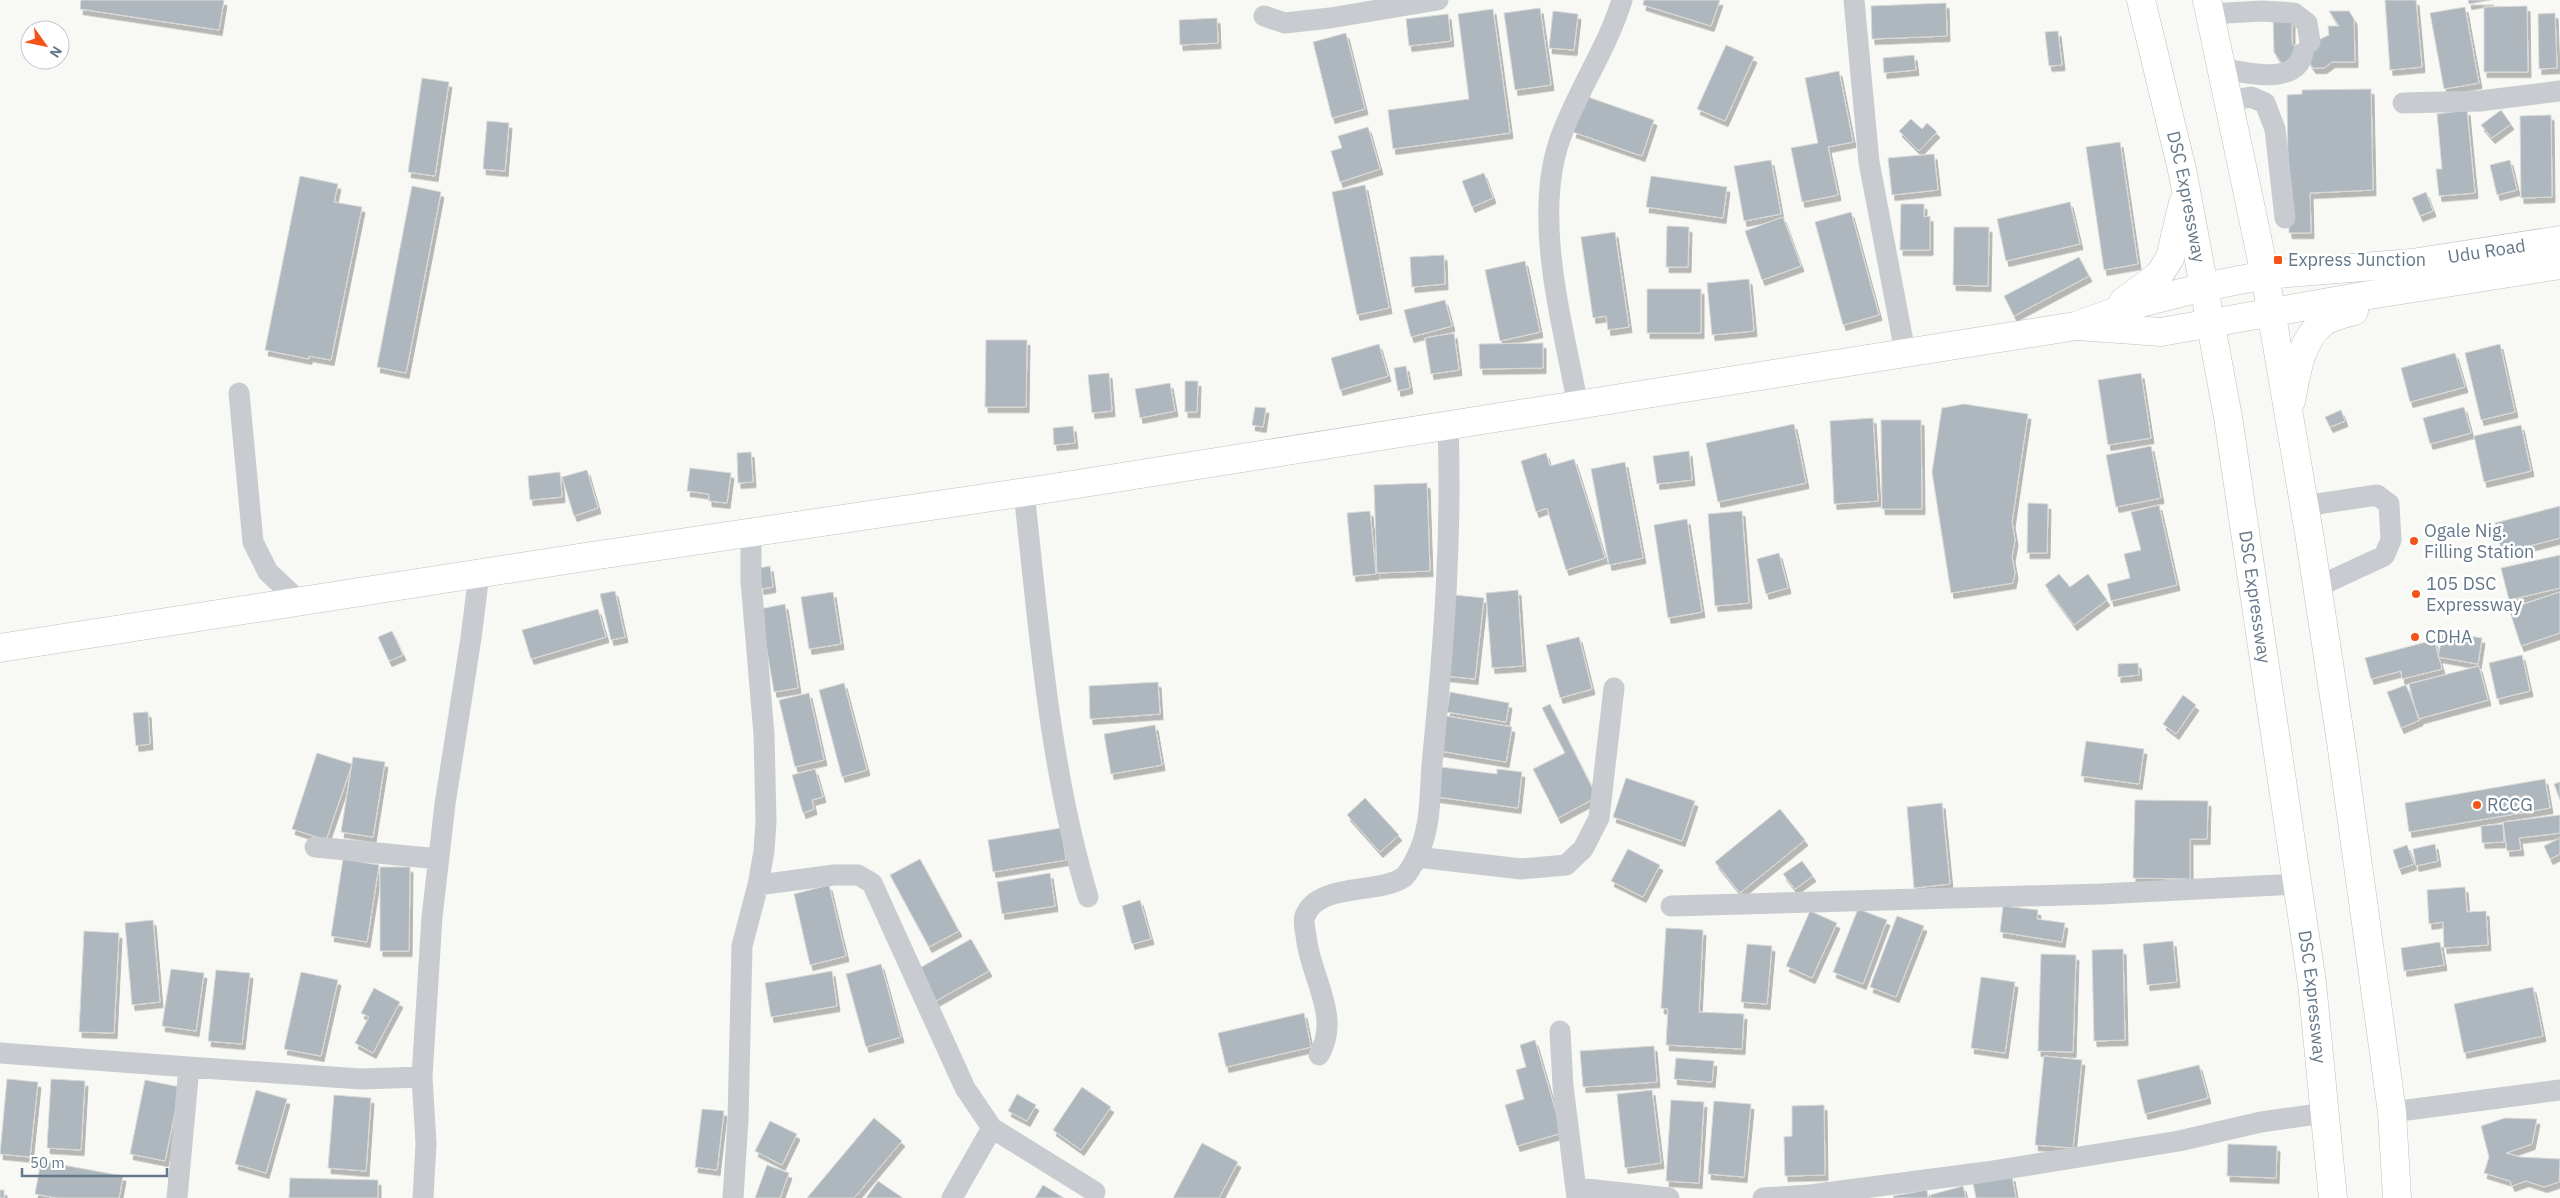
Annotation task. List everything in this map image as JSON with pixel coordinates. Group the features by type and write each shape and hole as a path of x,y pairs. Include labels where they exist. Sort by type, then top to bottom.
{"main road":[{"name":"DSC Expressway","path":"2141,0 2183,174 2228,416 2312,983 2333,1198"},
{"path":"2208,7 2272,312 2317,587 2341,742 2392,1112 2398,1198"},
{"path":"2076,326 2107,312 2159,275 2170,258 2183,208 2183,174"},
{"name":"Udu Road","path":"2107,312 2204,286 2265,275 2412,263 2560,240"},
{"name":"Udu Road","path":"2410,289 2560,264"},
{"path":"0,648 751,532 1024,492 2076,326 2161,332 2410,289"},
{"path":"2288,417 2300,362 2310,337 2322,323 2410,289"}],"street":[{"path":"1264,16 1285,23 1330,18 1438,0"},
{"path":"1854,0 1869,162 1905,352"},
{"path":"1578,406 1551,247 1550,177 1559,140 1578,93 1596,60 1619,1"},
{"path":"2208,7 2294,13 2307,23 2306,48 2301,62 2296,69 2277,74 2221,68"},
{"path":"2403,102 2480,101 2560,91"},
{"path":"2228,101 2251,97 2266,102 2275,129 2285,218"},
{"path":"239,393 253,542 268,572 301,603"},
{"path":"1318,1055 1326,1043 1328,1017 1307,953 1304,917 1312,906 1334,893 1381,885 1404,876 1417,857 1429,822 1431,776 1445,628 1451,500 1448,425"},
{"path":"1024,492 1048,705 1070,838 1088,897"},
{"path":"2304,506 2376,495 2389,504 2391,540 2384,556 2317,587"},
{"path":"733,1198 742,946 758,885 764,851 766,821 764,734 751,581 751,532"},
{"path":"423,1198 426,1144 422,1077 432,917 478,574"},
{"path":"1417,857 1521,869 1566,865 1583,850 1599,818 1614,688"},
{"path":"315,847 439,860"},
{"path":"758,885 834,875 858,875 872,883 965,1088 992,1128 1095,1192"},
{"path":"1671,906 2091,894 2297,884"},
{"path":"1560,1031 1563,1086 1577,1193 1669,1198"},
{"path":"0,1053 361,1079 422,1077"},
{"path":"177,1198 189,1067"},
{"path":"2392,1112 2560,1090"},
{"path":"1764,1198 1810,1195 1986,1172 2179,1141 2261,1122 2325,1114"},
{"path":"952,1198 992,1128"}],"building":[{"path":"81,0 224,0 219,30 80,9"},
{"path":"1644,0 1720,0 1711,26 1643,5"},
{"path":"2385,0 2416,0 2422,67 2390,70"},
{"path":"2468,0 2491,0 2469,4"},
{"path":"1946,3 1947,36 1872,39 1871,6"},
{"path":"2527,6 2528,72 2484,72 2484,7"},
{"path":"2465,7 2479,83 2444,89 2430,13"},
{"path":"1540,8 1551,85 1515,90 1504,13"},
{"path":"1493,9 1510,133 1393,149 1388,110 1469,99 1458,14"},
{"path":"1553,11 1578,14 1574,50 1549,48"},
{"path":"2329,11 2349,11 2354,19 2355,62 2332,62 2324,68 2313,68 2303,53 2284,67 2274,52 2273,15 2292,15 2292,43 2297,50 2329,35 2328,26 2339,26"},
{"path":"2555,13 2557,68 2539,69 2538,14"},
{"path":"1448,14 1451,41 1409,46 1406,19"},
{"path":"1217,18 1218,43 1180,45 1179,20"},
{"path":"2058,31 2062,65 2049,66 2045,32"},
{"path":"1346,33 1365,109 1332,118 1313,42"},
{"path":"1726,45 1754,57 1725,121 1697,109"},
{"path":"1914,55 1916,70 1884,73 1883,58"},
{"path":"1839,71 1853,142 1828,147 1838,195 1802,202 1791,148 1818,143 1805,78"},
{"path":"422,78 449,82 435,176 408,172"},
{"path":"2371,89 2373,190 2310,193 2311,233 2289,233 2287,95 2302,94 2302,90"},
{"path":"1585,96 1654,120 1642,156 1573,132"},
{"path":"2467,110 2475,193 2439,196 2436,169 2442,169 2437,114"},
{"path":"2501,110 2511,124 2492,138 2481,125"},
{"path":"2551,115 2552,197 2521,198 2520,116"},
{"path":"1911,119 1922,129 1927,123 1937,132 1919,151 1899,131"},
{"path":"487,121 509,123 505,171 483,169"},
{"path":"1368,127 1380,169 1340,182 1331,151 1342,148 1338,136"},
{"path":"2120,142 2138,264 2104,270 2086,147"},
{"path":"1934,154 1938,190 1892,195 1888,158"},
{"path":"1771,160 1781,214 1744,221 1734,166"},
{"path":"2510,160 2517,190 2497,195 2490,165"},
{"path":"1484,173 1493,198 1472,207 1462,181"},
{"path":"300,176 338,184 334,202 362,207 331,360 309,356 309,359 265,350"},
{"path":"1651,176 1727,187 1723,218 1646,207"},
{"path":"1365,185 1389,308 1357,315 1332,192"},
{"path":"412,186 441,192 406,373 377,367"},
{"path":"2426,192 2433,211 2420,216 2412,198"},
{"path":"2070,202 2080,244 2006,261 1997,219"},
{"path":"1901,204 1924,204 1924,217 1930,216 1930,250 1900,250"},
{"path":"1851,212 1879,315 1843,325 1815,222"},
{"path":"1783,217 1801,266 1762,280 1745,231"},
{"path":"1667,226 1689,227 1688,267 1666,267"},
{"path":"1954,227 1989,227 1988,286 1953,285"},
{"path":"1615,232 1629,327 1608,330 1606,316 1593,318 1581,237"},
{"path":"1444,255 1445,284 1412,287 1410,257"},
{"path":"2079,257 2089,276 2014,316 2004,296"},
{"path":"1525,261 1540,332 1500,341 1485,270"},
{"path":"1749,279 1754,331 1712,335 1707,283"},
{"path":"1647,289 1701,289 1701,333 1647,333"},
{"path":"1445,300 1452,326 1411,337 1404,310"},
{"path":"1454,333 1459,370 1431,374 1425,338"},
{"path":"986,340 1027,340 1026,407 985,407"},
{"path":"1543,343 1543,368 1480,369 1479,344"},
{"path":"1379,344 1388,376 1340,390 1331,358"},
{"path":"2500,344 2515,412 2481,420 2465,353"},
{"path":"2455,353 2465,387 2410,402 2401,368"},
{"path":"1406,366 1410,388 1398,391 1394,368"},
{"path":"1109,373 1112,411 1092,413 1088,375"},
{"path":"2141,373 2151,438 2108,445 2098,380"},
{"path":"1185,381 1198,381 1197,412 1185,412"},
{"path":"1170,383 1175,411 1140,418 1135,389"},
{"path":"1964,404 2028,414 2012,522 2015,540 2012,557 2015,573 2013,583 1951,593 1932,472 1942,408"},
{"path":"1255,407 1266,408 1263,427 1252,425"},
{"path":"2464,407 2471,433 2430,444 2423,418"},
{"path":"2341,410 2345,421 2330,427 2325,417"},
{"path":"1873,418 1878,501 1834,504 1830,421"},
{"path":"1881,420 1921,420 1922,509 1882,509"},
{"path":"1794,424 1806,483 1718,502 1706,443"},
{"path":"2521,425 2531,471 2484,482 2474,436"},
{"path":"1073,426 1075,443 1054,445 1053,428"},
{"path":"2151,446 2161,498 2116,507 2106,455"},
{"path":"1689,451 1692,480 1657,484 1653,456"},
{"path":"751,452 753,482 738,483 737,453"},
{"path":"1546,453 1550,466 1574,459 1605,558 1566,570 1547,508 1536,512 1521,461"},
{"path":"1625,462 1643,558 1609,565 1591,469"},
{"path":"690,468 731,473 727,503 709,501 709,494 687,491"},
{"path":"587,470 598,508 574,516 562,477"},
{"path":"560,472 562,497 530,500 528,476"},
{"path":"1427,483 1430,571 1377,573 1374,485"},
{"path":"2028,503 2048,504 2047,553 2027,553"},
{"path":"2159,505 2177,585 2111,601 2107,584 2130,578 2124,554 2141,550 2131,512"},
{"path":"2560,506 2560,538 2502,553 2495,523"},
{"path":"1370,511 1376,574 1353,576 1347,513"},
{"path":"1742,511 1749,603 1715,606 1708,514"},
{"path":"1687,519 1702,612 1668,618 1654,525"},
{"path":"1779,553 1788,588 1766,594 1757,559"},
{"path":"2560,555 2560,588 2509,600 2501,568"},
{"path":"770,566 773,587 761,589 759,568"},
{"path":"2059,574 2070,587 2088,574 2107,600 2074,625 2045,585"},
{"path":"1518,590 1523,666 1492,668 1486,593"},
{"path":"615,591 625,637 611,640 600,594"},
{"path":"833,592 841,644 809,649 801,597"},
{"path":"2560,592 2560,633 2521,646 2509,609"},
{"path":"1455,595 1484,598 1475,679 1445,676"},
{"path":"785,604 798,688 774,692 760,609"},
{"path":"598,609 606,637 531,659 522,630"},
{"path":"392,631 403,655 389,661 378,637"},
{"path":"2443,632 2482,638 2478,664 2438,657"},
{"path":"1579,637 1592,689 1560,698 1546,645"},
{"path":"2434,640 2442,669 2402,679 2401,671 2371,679 2365,658"},
{"path":"2522,655 2530,691 2497,699 2489,663"},
{"path":"2138,663 2139,675 2118,677 2118,664"},
{"path":"2479,666 2488,700 2418,719 2409,684"},
{"path":"1158,682 1160,714 1090,719 1089,686"},
{"path":"844,683 867,770 842,777 819,690"},
{"path":"2406,685 2420,720 2401,728 2387,692"},
{"path":"1450,692 1509,703 1506,722 1447,712"},
{"path":"809,693 824,760 795,767 779,700"},
{"path":"2183,695 2196,705 2176,734 2163,724"},
{"path":"1550,704 1597,797 1558,818 1533,769 1565,753 1542,708"},
{"path":"148,712 150,744 136,746 133,713"},
{"path":"1446,716 1512,727 1506,762 1440,751"},
{"path":"1155,725 1162,765 1111,774 1104,734"},
{"path":"2086,741 2144,749 2139,784 2081,776"},
{"path":"317,753 352,764 326,840 292,829"},
{"path":"353,757 385,762 373,837 341,832"},
{"path":"1441,767 1497,774 1497,769 1522,772 1518,808 1437,797"},
{"path":"815,769 823,797 812,800 814,809 803,813 792,775"},
{"path":"1626,778 1695,801 1682,841 1613,817"},
{"name":"RCCG","path":"2545,779 2550,808 2409,832 2405,803"},
{"path":"2560,782 2560,800 2554,784"},
{"path":"1365,798 1399,835 1380,852 1347,815"},
{"path":"2135,800 2208,801 2207,839 2190,839 2190,879 2133,878"},
{"path":"1942,803 1950,884 1914,888 1907,807"},
{"path":"1780,809 1805,840 1740,893 1715,862"},
{"path":"2560,815 2560,833 2519,838 2521,850 2507,851 2503,822"},
{"path":"2503,824 2504,842 2482,843 2481,826"},
{"path":"1061,828 1066,860 993,872 988,840"},
{"path":"2560,838 2560,854 2550,859 2544,846"},
{"path":"2435,844 2438,861 2416,866 2413,849"},
{"path":"2407,845 2414,864 2399,869 2393,850"},
{"path":"1628,849 1660,865 1643,897 1611,881"},
{"path":"343,859 379,865 367,942 331,936"},
{"path":"920,859 959,931 929,947 890,875"},
{"path":"1802,861 1813,876 1795,889 1783,874"},
{"path":"380,867 410,867 409,951 380,951"},
{"path":"1050,873 1055,906 1002,914 997,882"},
{"path":"829,885 846,956 810,965 794,894"},
{"path":"2465,887 2467,912 2486,911 2488,945 2444,948 2443,922 2429,924 2427,890"},
{"path":"1140,900 1151,939 1132,944 1122,906"},
{"path":"2003,906 2038,910 2037,919 2065,923 2062,942 2000,932"},
{"path":"1858,909 1887,920 1863,984 1833,972"},
{"path":"1810,911 1837,923 1812,978 1786,966"},
{"path":"1897,916 1924,926 1896,997 1870,987"},
{"path":"153,920 160,1002 132,1005 125,923"},
{"path":"1666,928 1703,930 1699,1012 1744,1014 1742,1049 1666,1045 1668,1009 1661,1008"},
{"path":"84,931 119,933 114,1033 79,1032"},
{"path":"971,939 989,971 936,1001 918,969"},
{"path":"2173,941 2177,982 2147,985 2143,944"},
{"path":"2440,942 2444,965 2404,971 2401,948"},
{"path":"1747,944 1772,946 1767,1004 1741,1002"},
{"path":"2123,949 2125,1040 2094,1041 2092,950"},
{"path":"2041,954 2076,955 2073,1052 2038,1051"},
{"path":"881,964 901,1037 866,1047 846,974"},
{"path":"171,969 204,973 196,1031 162,1026"},
{"path":"216,970 250,973 242,1044 208,1041"},
{"path":"832,971 837,1006 771,1017 765,983"},
{"path":"301,972 338,980 321,1056 284,1049"},
{"path":"1981,977 2015,982 2005,1053 1971,1048"},
{"path":"2533,987 2543,1036 2464,1053 2454,1004"},
{"path":"374,988 400,1002 373,1053 355,1043 369,1017 361,1013"},
{"path":"1304,1013 1311,1047 1226,1067 1218,1033"},
{"path":"1535,1040 1562,1133 1517,1146 1505,1105 1524,1099 1516,1070 1526,1067 1520,1045"},
{"path":"1654,1046 1657,1082 1583,1087 1580,1051"},
{"path":"2044,1056 2082,1060 2073,1148 2035,1145"},
{"path":"1676,1058 1714,1061 1712,1082 1674,1079"},
{"path":"2199,1065 2208,1098 2145,1114 2137,1080"},
{"path":"7,1079 38,1082 30,1157 0,1154"},
{"path":"51,1079 85,1081 81,1150 47,1148"},
{"path":"145,1080 180,1087 165,1161 130,1154"},
{"path":"1082,1087 1111,1107 1081,1150 1053,1130"},
{"path":"256,1090 287,1099 266,1173 235,1164"},
{"path":"1652,1090 1661,1163 1625,1168 1617,1094"},
{"path":"1017,1094 1036,1105 1027,1121 1008,1111"},
{"path":"334,1095 371,1098 366,1171 328,1168"},
{"path":"1671,1100 1704,1102 1699,1183 1666,1181"},
{"path":"1714,1101 1751,1104 1744,1177 1708,1174"},
{"path":"1824,1105 1825,1175 1785,1176 1784,1137 1792,1136 1792,1106"},
{"path":"702,1109 724,1111 717,1170 695,1167"},
{"path":"874,1118 902,1141 854,1198 807,1198"},
{"path":"2505,1118 2537,1119 2532,1144 2506,1153 2520,1157 2560,1159 2559,1182 2544,1187 2526,1181 2512,1186 2510,1181 2484,1173 2489,1157 2481,1126"},
{"path":"770,1121 797,1134 782,1165 755,1151"},
{"path":"1202,1143 1238,1162 1219,1198 1173,1198"},
{"path":"2228,1144 2277,1146 2276,1178 2227,1176"},
{"path":"41,1161 123,1176 119,1198 57,1198 35,1194"},
{"path":"767,1165 789,1173 780,1198 755,1198"},
{"path":"2012,1176 2016,1198 1976,1198 1973,1183"},
{"path":"290,1178 378,1180 378,1198 289,1198"},
{"path":"878,1181 903,1198 866,1198"},
{"path":"1043,1185 1064,1198 1035,1198"},
{"path":"1963,1186 1966,1198 1931,1198 1930,1195"},
{"path":"0,1190 4,1190 4,1198 0,1198"},
{"path":"1927,1190 1928,1198 1894,1198 1893,1196"}],"place":[{"name":"Express Junction","path":"2278,260"},
{"name":"Ogale Nig. Filling Station","path":"2414,541"},
{"name":"105 DSC Expressway","path":"2416,594"},
{"name":"CDHA","path":"2415,637"},
{"name":"RCCG","path":"2477,805"}]}
